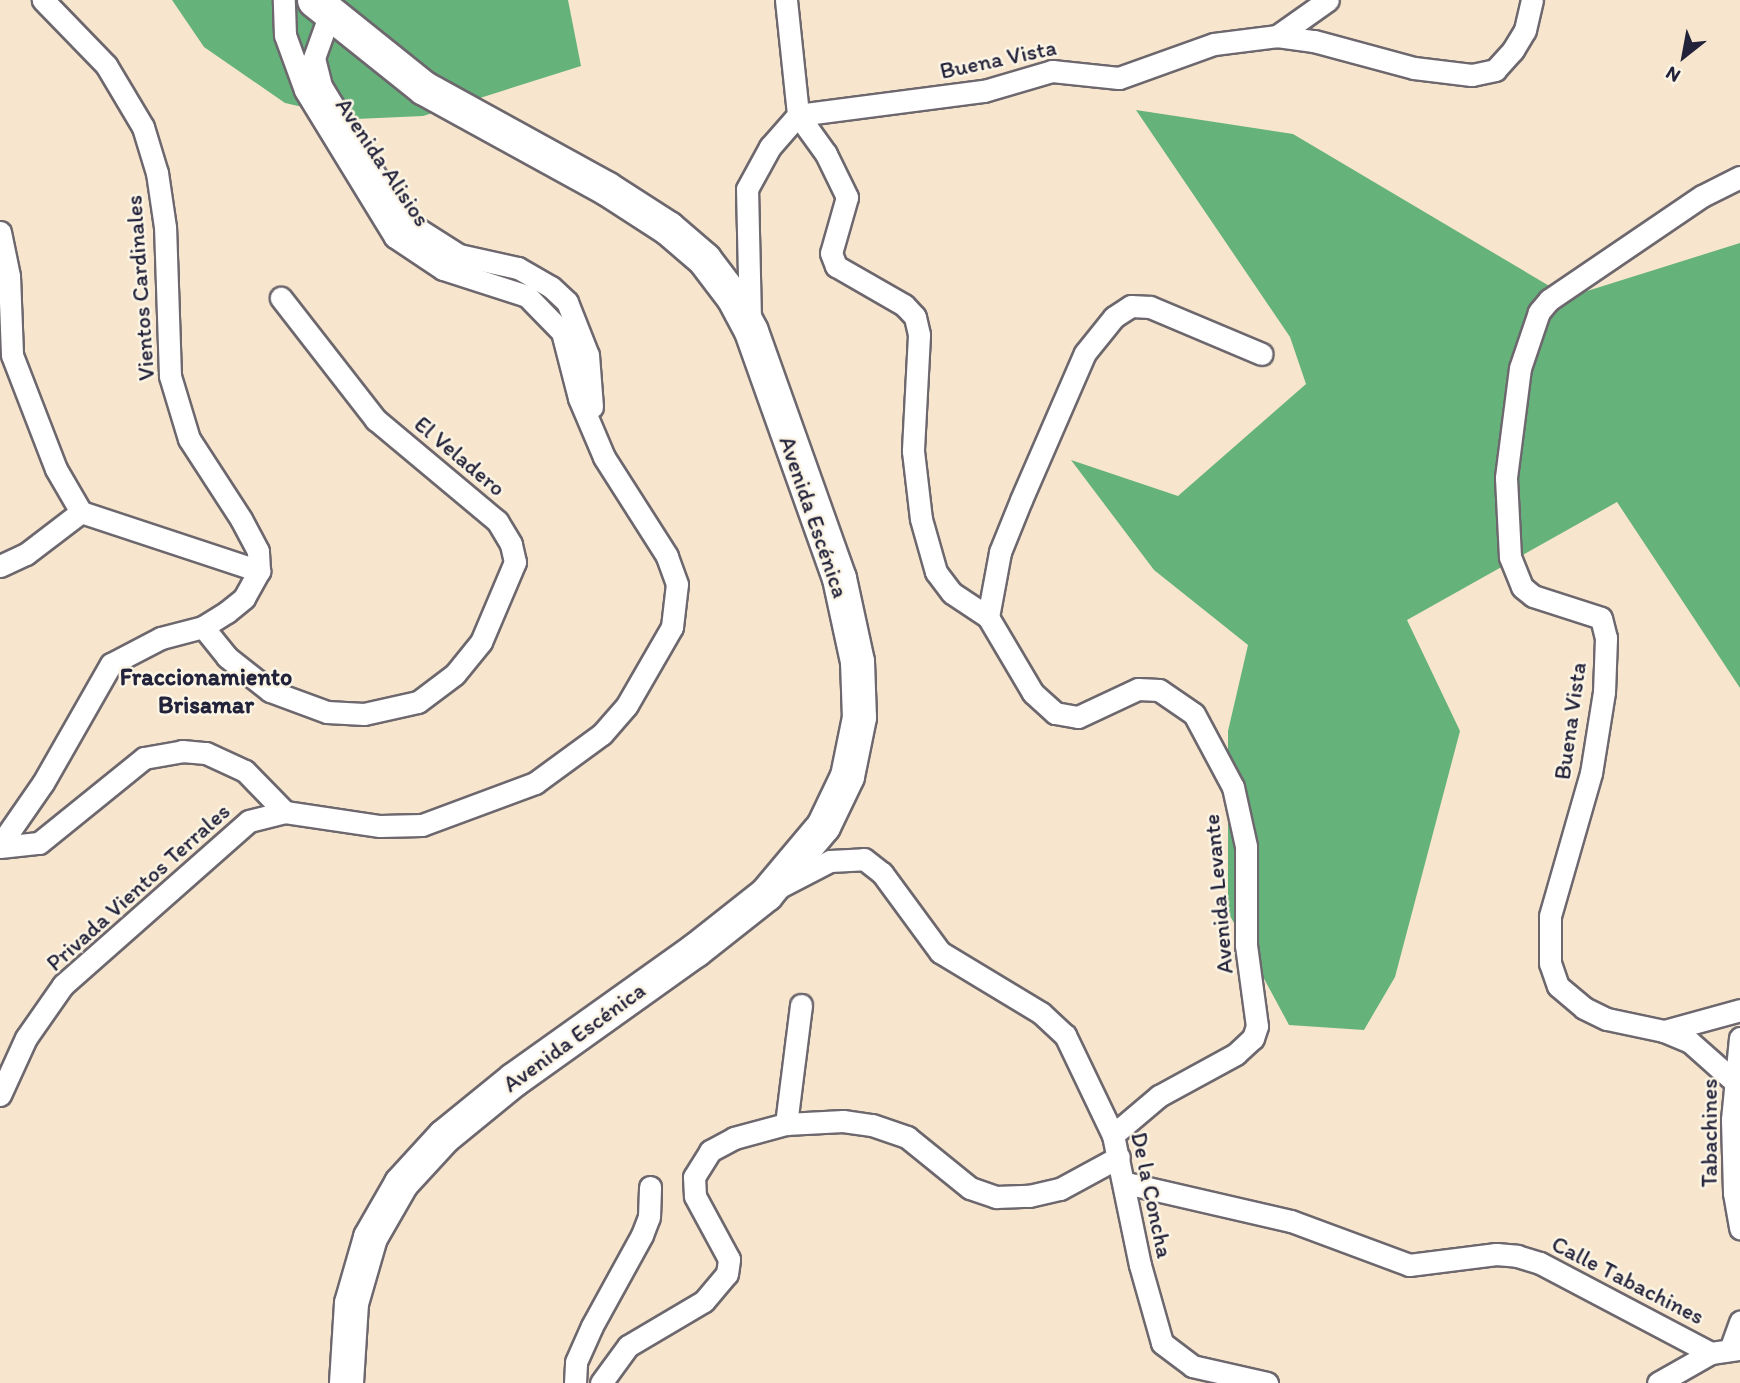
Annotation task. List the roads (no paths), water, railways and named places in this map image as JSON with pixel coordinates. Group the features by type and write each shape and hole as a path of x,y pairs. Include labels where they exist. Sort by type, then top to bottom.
{"main road":[{"name":"Avenida Escénica","path":"322,8 424,88 606,188 668,228 704,259 733,297 751,331 839,578 857,661 859,717 847,776 823,826 766,894 695,950 513,1079 444,1136 401,1183 370,1237 351,1303 346,1383"}],"street":[{"name":"Vientos Cardinales","path":"43,0 106,65 143,127 157,173 165,227 170,376 189,439 241,519 258,551 260,570"},
{"name":"Avenida Alisios","path":"284,0 285,35 304,90 396,237 443,269 527,296 547,311 562,332 579,398 613,476 667,556 677,584 673,627 627,705 602,734 535,783 422,825 380,826 285,812"},
{"path":"751,331 747,189 770,147 798,115 786,0"},
{"path":"1277,36 1328,0"},
{"name":"Buena Vista","path":"798,115 984,91 1052,71 1119,78 1214,44 1277,36 1314,41 1415,68 1472,75 1495,70 1513,50 1525,30 1532,0"},
{"name":"Avenida Alisios","path":"322,8 314,58 321,86 402,219 421,235 459,255 518,268 551,287 567,302 588,355 592,426"},
{"name":"Avenida Levante","path":"798,115 826,154 847,197 831,254 836,266 904,305 915,317 919,335 913,451 921,519 936,572 952,593 988,617 1033,693 1055,713 1078,717 1138,689 1159,690 1179,700 1194,713 1233,787 1242,818 1246,945 1257,1005 1252,1038 1236,1054 1159,1096 1113,1135"},
{"name":"Buena Vista","path":"1740,177 1702,196 1549,300 1539,312 1520,368 1506,478 1510,557 1522,587 1533,596 1601,618 1605,638 1604,692 1591,773 1550,916 1550,963 1558,986 1584,1009 1607,1020 1664,1031 1740,1010"},
{"path":"0,232 9,276 12,355 56,469 82,512 260,570 244,597 203,627 161,638 111,664 43,782 0,846"},
{"name":"El Veladero","path":"203,627 227,657 270,691 327,712 364,714 418,702 455,674 481,642 514,562 511,544 497,522 376,419 281,298"},
{"path":"988,617 996,565 1016,511 1085,353 1107,324 1131,306 1150,307 1262,354"},
{"path":"0,566 26,554 82,512"},
{"path":"0,846 39,843 102,789 144,758 161,753 206,753 245,771 285,812"},
{"name":"Privada Vientos Terrales","path":"0,1095 26,1038 63,985 249,821 285,812"},
{"name":"De la Concha","path":"766,894 830,861 864,859 882,873 940,952 1041,1013 1065,1035 1113,1135 1126,1183 1140,1265 1162,1343 1192,1366 1267,1383"},
{"path":"786,1124 801,1005"},
{"path":"1664,1031 1704,1053 1734,1081"},
{"name":"Tabachines","path":"1740,1038 1734,1081 1734,1193 1740,1228"},
{"path":"601,1383 628,1346 704,1301 727,1274 729,1259 695,1196 699,1163 710,1151 734,1138 786,1124 843,1121 908,1137 971,1188 996,1197 1029,1196 1060,1189 1119,1157"},
{"name":"Calle Tabachines","path":"1126,1183 1291,1221 1409,1265 1496,1254 1517,1256 1540,1263 1727,1350"},
{"path":"575,1383 576,1362 592,1326 642,1235 650,1187"},
{"path":"1658,1383 1727,1350 1740,1322"}],"district":[{"name":"Fraccionamiento Brisamar","path":"206,691"}]}
